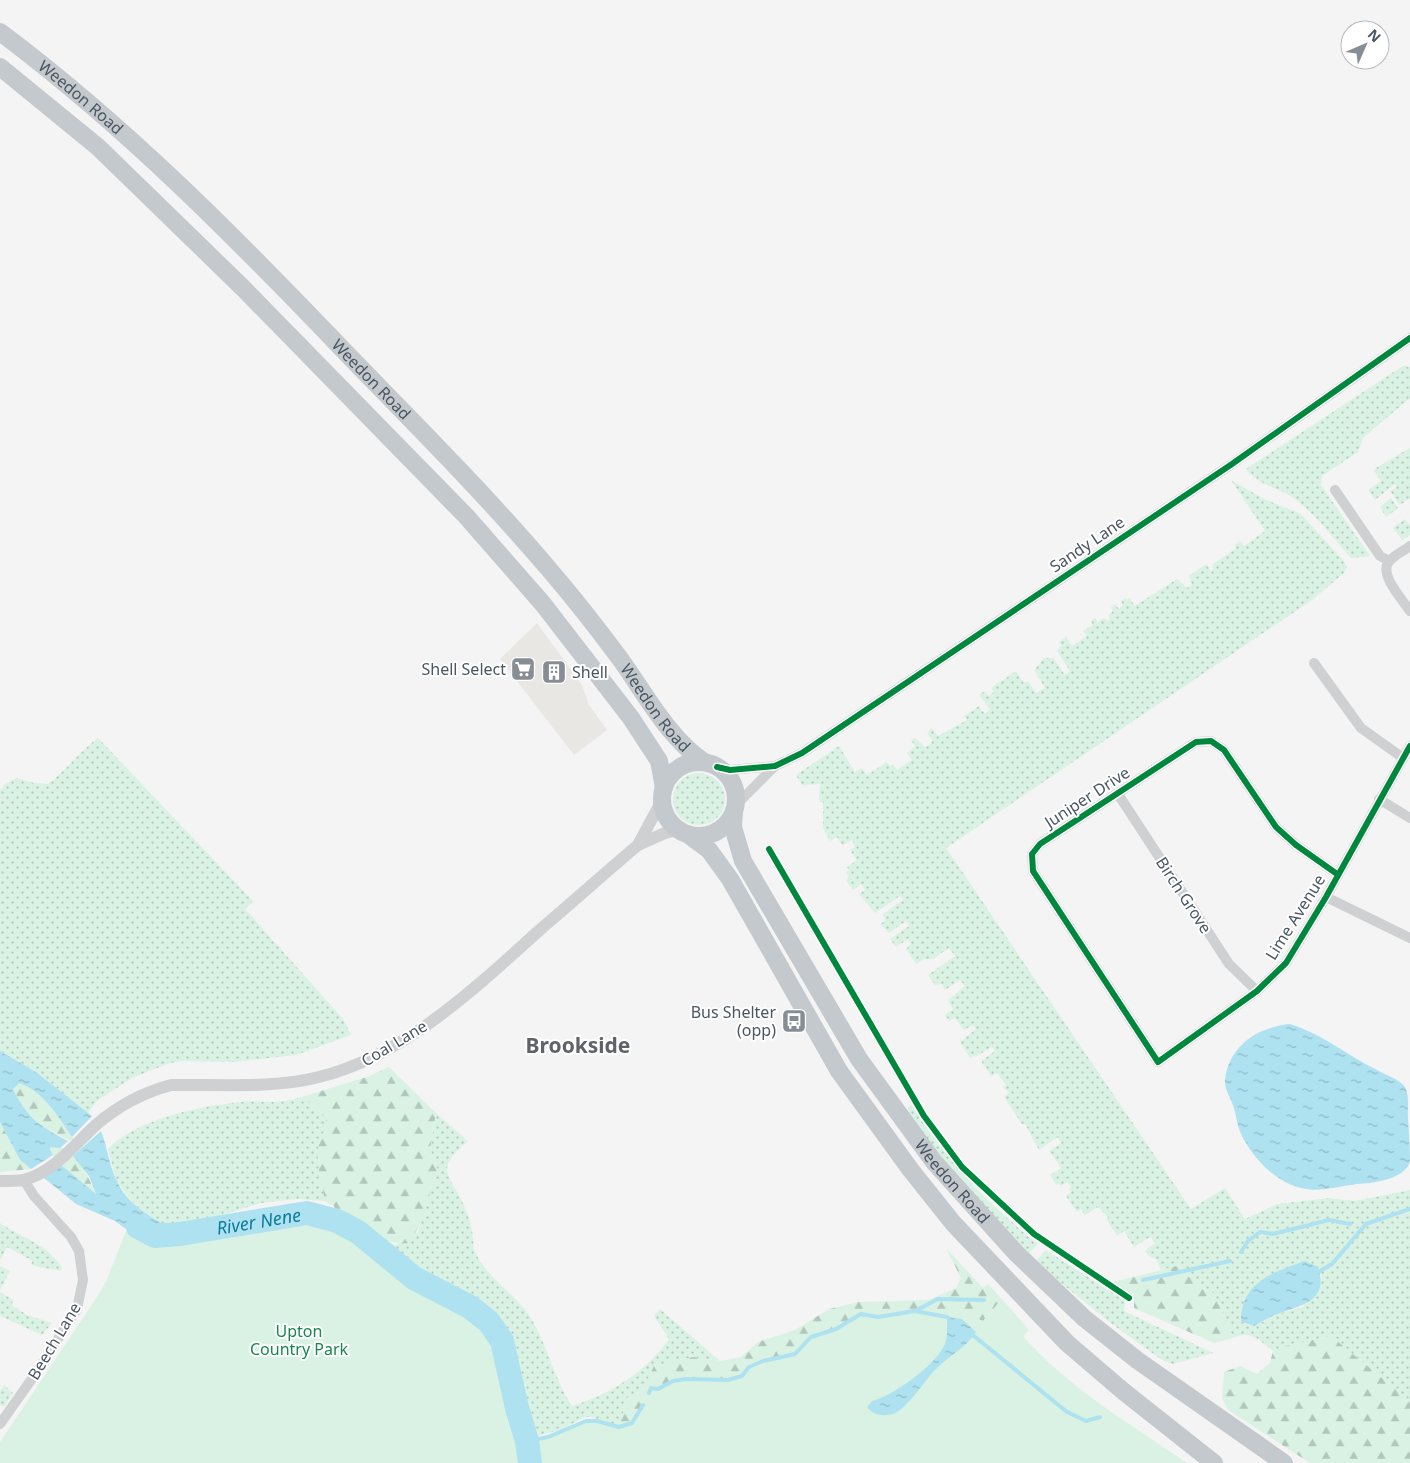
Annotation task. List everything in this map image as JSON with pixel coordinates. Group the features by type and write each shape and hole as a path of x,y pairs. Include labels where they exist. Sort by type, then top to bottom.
{"highway":[{"name":"Weedon Road","path":"0,32 97,111 224,227 320,325 418,427 548,568 620,658 663,720 689,752 711,765"},
{"name":"Weedon Road","path":"0,67 98,147 243,288 466,516 543,604 631,718 659,761 662,794"},
{"path":"695,762 711,765 730,779 734,787 735,808 730,819 720,830 707,836 684,833 666,818 662,794 668,778 679,767 695,762"},
{"name":"Weedon Road","path":"735,808 733,827 743,861 858,1059 934,1162 1016,1253 1084,1318 1137,1360 1284,1463"},
{"name":"Weedon Road","path":"684,833 709,850 730,879 839,1071 910,1170 953,1223 1068,1343 1122,1392 1214,1463"}],"street":[{"name":"Sandy Lane","path":"775,766 802,753 951,654 998,620 1232,464 1410,338"},
{"path":"1335,490 1380,556 1388,561"},
{"path":"1410,546 1388,561 1386,575 1410,611"},
{"path":"1314,662 1361,728 1403,758"},
{"name":"Juniper Drive","path":"1158,1062 1033,871 1032,854 1040,844 1196,742 1211,741 1224,750 1276,827 1296,845 1338,874"},
{"name":"Lime Avenue","path":"1158,1062 1257,991 1286,963 1326,897 1410,746"},
{"path":"711,765 730,770 775,766"},
{"path":"735,808 775,766"},
{"name":"Coal Lane","path":"638,845 662,794"},
{"name":"Birch Grove","path":"1118,794 1229,964 1257,991"},
{"path":"1379,799 1410,818"},
{"name":"Coal Lane","path":"24,1180 37,1174 71,1150 97,1124 118,1109 148,1092 171,1085 282,1084 318,1078 353,1067 410,1035 462,1000 638,845 666,833 684,833"},
{"path":"1326,897 1410,938"},
{"path":"0,1181 24,1180"},
{"name":"Beech Lane","path":"0,1424 36,1373 77,1309 83,1280 79,1251 71,1237 34,1196 24,1180"}],"shaded area":[{"path":"537,623 582,685 589,705 607,730 574,755 500,659"}],"green space":[{"path":"1404,365 1410,368 1410,398 1363,438 1358,452 1322,476 1321,485 1370,556 1351,558 1303,505 1289,495 1256,479 1246,469"},
{"path":"1410,448 1410,498 1400,505 1390,491 1397,487 1395,484 1375,500 1368,490 1381,481 1374,471 1376,468"},
{"path":"1231,480 1264,499 1301,514 1343,560 1347,567 1344,573 1312,600 946,848 1191,1209 1225,1188 1245,1219 1278,1204 1329,1198 1355,1201 1410,1190 1410,1401 1331,1336 1285,1346 1273,1351 1254,1337 1245,1335 1233,1338 1220,1304 1199,1288 1192,1277 1185,1276 1185,1265 1161,1270 1156,1259 1149,1256 1145,1251 1155,1243 1150,1237 1134,1247 1124,1231 1117,1236 1107,1220 1108,1217 1098,1207 1085,1215 1081,1209 1077,1212 1066,1196 1071,1192 1069,1189 1071,1186 1067,1182 1061,1186 1059,1184 1056,1185 1050,1175 1061,1168 1049,1151 1061,1143 1058,1137 1039,1150 1025,1124 1022,1124 1004,1097 1009,1093 1003,1087 1006,1085 997,1073 991,1076 981,1061 995,1051 992,1047 970,1058 960,1042 976,1029 973,1025 964,1030 955,1018 949,1021 945,1015 953,1009 948,1000 965,986 960,980 945,990 942,984 935,985 928,975 955,956 949,948 933,959 924,959 916,964 906,949 911,944 908,939 896,947 890,939 909,926 906,921 889,933 880,924 885,921 883,914 903,900 900,896 875,913 859,894 865,890 861,884 853,890 846,880 849,878 846,872 849,870 847,867 857,860 850,850 855,847 852,840 842,845 837,837 830,841 823,828 823,802 819,802 820,784 802,785 796,775 839,746 855,772 862,768 867,775 887,762 890,766 893,764 897,770 912,760 907,753 915,746 911,740 915,738 925,747 931,744 932,740 927,733 932,728 938,736 967,720 964,716 979,706 985,714 990,709 979,695 985,691 989,696 994,692 991,688 1016,671 1024,683 1028,681 1036,693 1045,688 1034,670 1044,658 1053,658 1065,675 1070,671 1057,651 1061,645 1059,642 1066,637 1072,646 1087,636 1083,631 1093,625 1091,621 1095,618 1098,622 1103,618 1109,621 1109,615 1113,611 1111,607 1115,604 1119,609 1123,605 1121,601 1129,598 1135,606 1177,579 1187,588 1192,585 1189,576 1206,564 1212,572 1213,564 1235,549 1235,544 1240,541 1244,546 1265,531","holes":["1318,1267 1322,1279 1303,1307 1277,1314 1255,1326"]},
{"path":"1391,498 1398,508 1386,517 1380,507"},
{"path":"1405,519 1410,526 1410,535 1402,540 1393,528"},
{"path":"98,738 253,901 245,909 343,1019 351,1035 296,1055 234,1062 183,1061 170,1063 132,1078 97,1101 88,1113 36,1072 0,1051 0,791 4,785 16,778 34,783 48,784"},
{"path":"694,773 704,773 718,780 725,794 725,804 718,818 704,825 694,825 684,821 677,814 673,804 673,794 677,784 684,777"},
{"path":"389,1067 436,1113 430,1149 438,1171 422,1218 409,1243 390,1242 381,1239 337,1217 334,1206 325,1201 318,1163 318,1148 325,1129 326,1119 313,1104 298,1098 367,1077"},
{"path":"19,1082 45,1100 59,1116 76,1143 46,1128 31,1116 13,1089"},
{"path":"298,1098 313,1104 326,1119 326,1131 319,1142 325,1201 298,1199 261,1203 193,1224 167,1226 144,1215 116,1180 108,1149 120,1139 152,1122 207,1107 241,1102 276,1102"},
{"path":"911,1105 938,1144 968,1180 1019,1229 1038,1244 1027,1255 959,1181 910,1117 908,1108"},
{"path":"436,1113 468,1141 457,1151 447,1167 450,1180 460,1197 469,1219 474,1249 486,1269 518,1302 532,1320 538,1330 560,1385 572,1406 600,1395 626,1380 660,1351 669,1339 654,1316 660,1309 720,1361 693,1357 654,1366 643,1389 627,1398 619,1427 665,1423 557,1434 586,1421 597,1420 593,1417 585,1417 560,1430 537,1436 533,1433 504,1334 489,1316 457,1294 414,1271 382,1241 396,1245 418,1232 423,1211 438,1171 430,1149"},
{"path":"0,1122 20,1160 31,1169 0,1172"},
{"path":"55,1145 70,1154 81,1165 96,1195 61,1165 49,1150 50,1147"},
{"name":"Upton Country Park","path":"307,1213 337,1221 358,1232 414,1278 470,1307 489,1322 502,1341 528,1441 548,1437 586,1421 597,1421 619,1427 632,1423 651,1388 658,1389 673,1381 686,1379 728,1380 742,1376 749,1367 762,1361 795,1354 811,1337 836,1329 861,1314 878,1317 915,1311 934,1313 946,1309 964,1313 983,1321 1002,1299 1029,1330 1023,1336 1060,1372 1080,1389 1187,1463 0,1463 0,1442 106,1282 126,1231 144,1242 160,1245 188,1242"},
{"path":"0,1223 50,1253 62,1268 60,1271 31,1264 33,1261 7,1247 0,1260"},
{"path":"946,1248 983,1288 988,1284 1002,1299 983,1321 964,1313 935,1313 662,1414 619,1427 627,1398 643,1389 654,1366 693,1357 720,1361 741,1357 758,1342 795,1330 829,1309 858,1302 928,1300 956,1288 961,1278"},
{"path":"1046,1250 1125,1301 1124,1311 1213,1353 1173,1364 1162,1360 1112,1324 1035,1262"},
{"path":"1185,1264 1185,1276 1192,1277 1199,1288 1211,1290 1220,1304 1233,1338 1214,1343 1134,1308 1134,1296 1113,1282"},
{"path":"0,1266 10,1271 0,1290"},
{"path":"0,1292 13,1300 12,1305 27,1315 52,1323 42,1335 0,1316"},
{"path":"1331,1336 1410,1401 1410,1463 1310,1463 1228,1410 1222,1398 1224,1372 1240,1366 1257,1374 1270,1363 1273,1351 1285,1346"},
{"path":"4,1385 13,1393 4,1407 0,1405 0,1391"}],"water":[{"path":"1290,1024 1324,1039 1396,1079 1405,1087 1408,1099 1410,1161 1402,1172 1379,1181 1322,1189 1308,1189 1291,1185 1273,1174 1251,1151 1238,1127 1233,1105 1225,1086 1228,1068 1232,1057 1247,1040 1267,1029"},
{"path":"0,1051 36,1072 92,1116 72,1137 50,1105 36,1092 19,1083 13,1089 29,1115 42,1126 68,1141 60,1148 50,1147 53,1155 31,1169 20,1160 0,1122"},
{"path":"101,1131 120,1187 137,1207 167,1226 169,1244 160,1245 144,1242 115,1221 76,1204 44,1178 61,1165 96,1194 89,1176 73,1156"},
{"path":"1305,1261 1318,1267 1321,1278 1317,1294 1312,1299 1254,1326 1241,1321 1242,1308 1247,1297 1261,1280"},
{"path":"947,1317 962,1319 976,1332 967,1343 934,1371 900,1410 883,1415 876,1414 870,1410 867,1407 872,1401 902,1386 933,1361 947,1338"}],"waterway":[{"path":"1320,1271 1332,1264 1366,1224 1410,1209"},
{"name":"River Nene","path":"138,1227 155,1236 180,1234 307,1213 337,1221 358,1232 414,1278 470,1307 489,1322 502,1341 517,1408 527,1441 530,1463"},
{"path":"1241,1252 1248,1241 1260,1232 1273,1234 1329,1220 1350,1224"},
{"path":"1143,1280 1230,1261"},
{"path":"915,1311 938,1299 984,1300"},
{"path":"649,1393 651,1388 658,1389 673,1381 686,1379 728,1380 742,1376 749,1367 763,1361 795,1354 811,1337 836,1329 861,1314 878,1317 915,1311 947,1317"},
{"path":"974,1336 1067,1412 1086,1421 1100,1417"},
{"path":"527,1441 548,1437 586,1421 597,1421 619,1427 632,1423 643,1405"}],"cycle path":[{"path":"717,767 730,770 775,766 802,753 1232,464 1410,338"},
{"path":"1337,874 1296,845 1276,827 1224,750 1211,741 1196,742 1040,844 1032,854 1033,871 1158,1062 1257,991 1286,963 1326,897 1410,746"},
{"path":"769,849 924,1116 962,1167 1034,1234 1129,1298"}],"place":[{"name":"Shell Select","path":"523,669"},
{"name":"Shell","path":"554,672"},
{"name":"Bus Shelter (opp)","path":"794,1021"}],"district":[{"name":"Brookside","path":"578,1045"}]}
